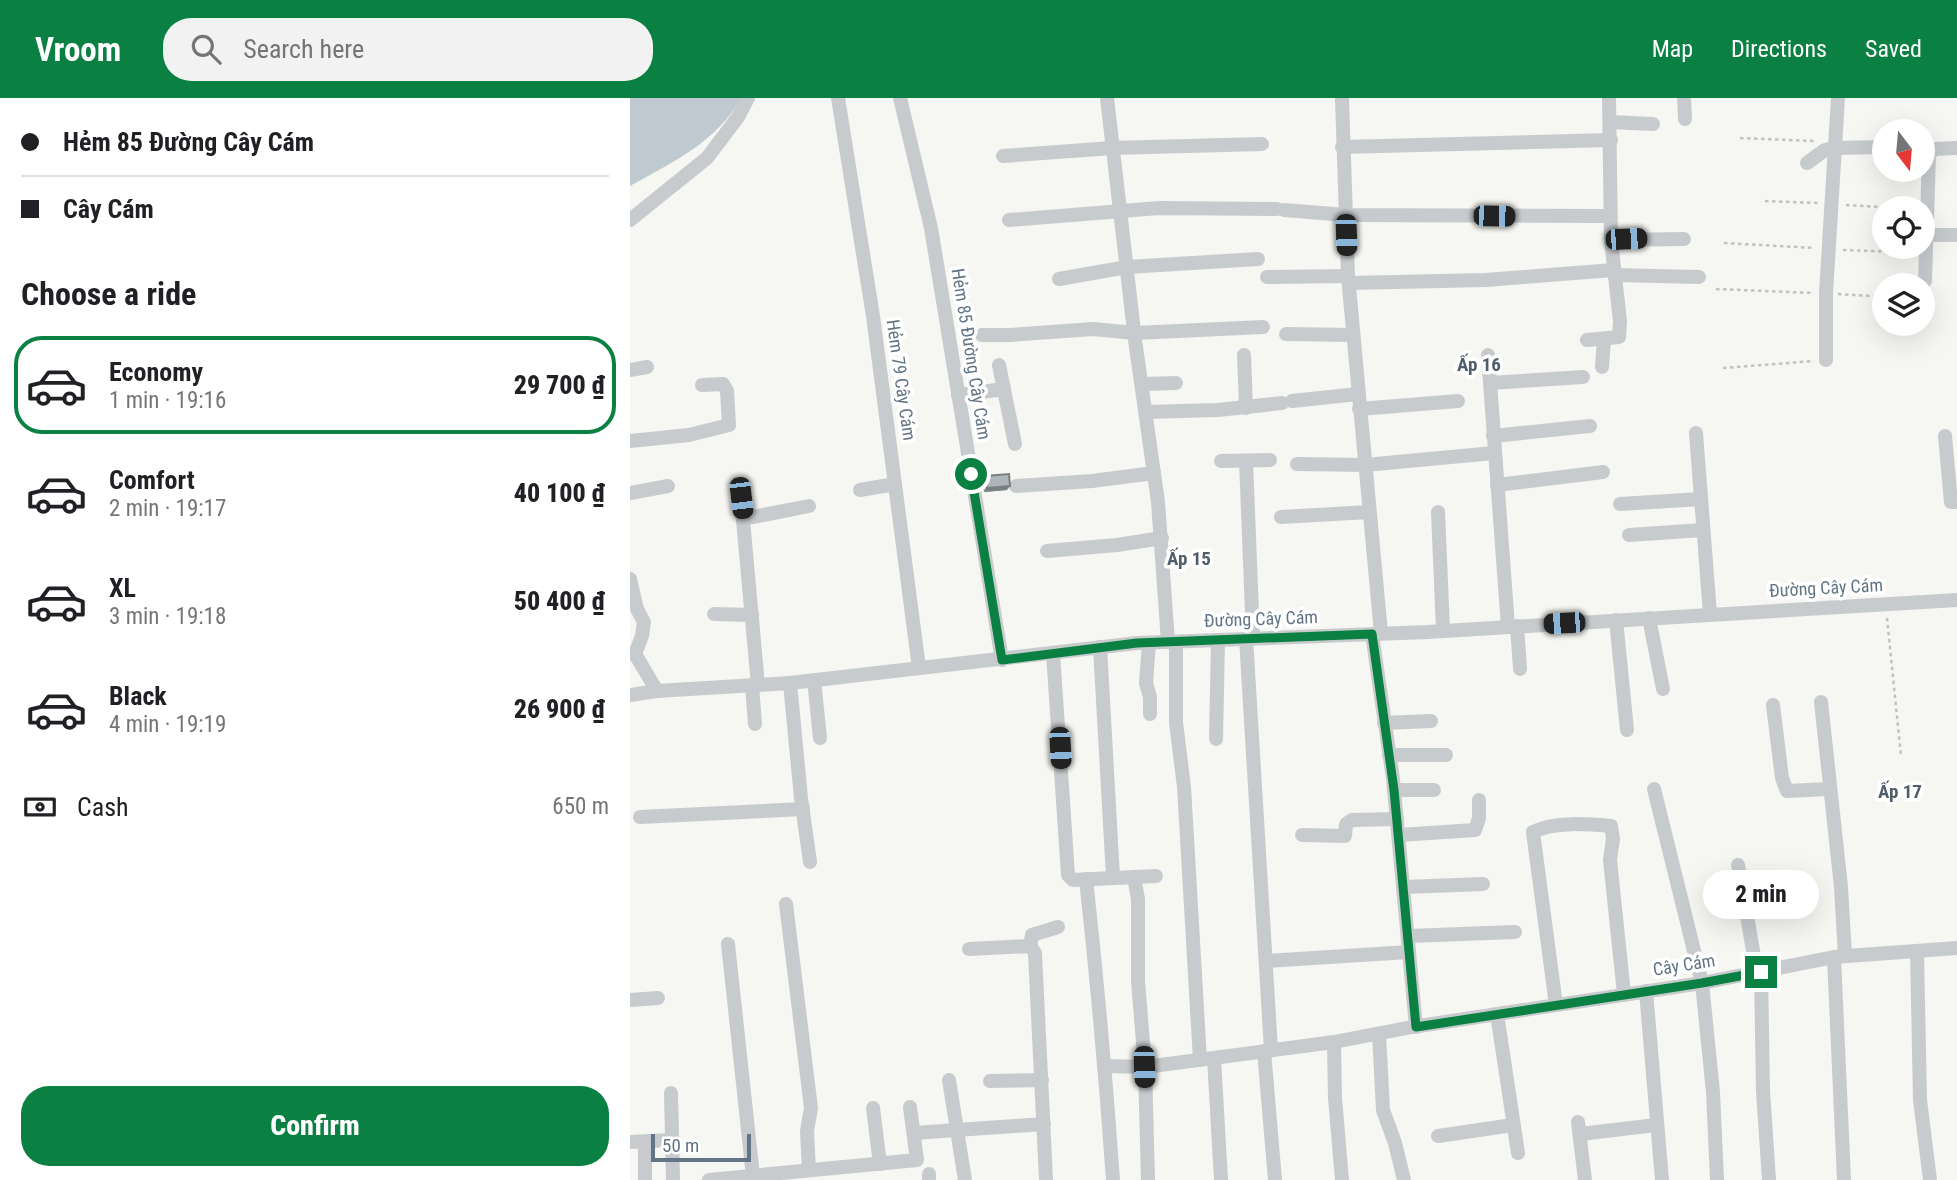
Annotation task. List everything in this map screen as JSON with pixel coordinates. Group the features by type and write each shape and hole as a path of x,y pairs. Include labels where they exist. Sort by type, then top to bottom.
{"street":[{"path":"630,220 707,158 738,117 748,98"},
{"name":"Hẻm 79 Cây Cám","path":"838,98 873,316 919,668"},
{"name":"Hẻm 85 Đường Cây Cám","path":"900,98 931,229 1002,660"},
{"path":"1107,98 1119,213 1162,538 1163,590 1172,642 1207,1059 1221,1180"},
{"path":"1104,1066 1144,1067 1334,1042 1416,1027 1399,835 1384,723 1369,512 1348,279 1342,98"},
{"path":"1587,340 1619,337 1611,240 1609,98"},
{"path":"1684,98 1685,119"},
{"path":"1826,360 1826,293 1838,98"},
{"path":"1610,122 1653,124"},
{"path":"1342,148 1611,140"},
{"path":"1003,156 1112,148 1262,144"},
{"path":"1807,163 1835,145 1872,146"},
{"path":"1927,196 1928,155 1934,149 1957,148"},
{"path":"1009,220 1158,208 1281,210 1346,215 1610,216"},
{"path":"1935,235 1957,235"},
{"path":"1611,240 1684,239"},
{"path":"1059,279 1127,267 1258,259"},
{"path":"1267,277 1486,280 1613,272 1699,277"},
{"path":"982,335 1093,328 1135,333 1263,327"},
{"path":"1286,334 1353,335"},
{"path":"1602,368 1604,339"},
{"path":"1244,355 1246,408"},
{"path":"1488,355 1497,485 1512,626 1520,669"},
{"path":"999,365 1015,444"},
{"path":"630,370 647,368"},
{"path":"1490,383 1583,377"},
{"path":"1142,384 1176,383"},
{"path":"630,441 689,435 729,425 727,391 723,384 702,386"},
{"path":"958,395 1004,389"},
{"path":"1146,412 1246,408 1287,402 1458,401"},
{"path":"1493,436 1590,426"},
{"path":"1696,433 1710,614"},
{"path":"1945,436 1951,502 1957,502"},
{"path":"1297,464 1365,465 1494,453"},
{"path":"1221,461 1270,460"},
{"path":"1245,461 1250,638 1266,961 1267,1051 1275,1180"},
{"path":"1497,485 1603,472"},
{"path":"1016,486 1154,473"},
{"path":"860,490 895,484"},
{"path":"630,493 668,486"},
{"path":"741,498 752,614 755,724"},
{"path":"1619,504 1701,499"},
{"path":"743,519 809,506"},
{"path":"1281,517 1369,512"},
{"path":"1438,512 1443,630"},
{"path":"1629,535 1703,530"},
{"path":"1047,551 1162,538"},
{"path":"630,579 637,609 644,622 642,636 633,654 657,691"},
{"name":"Đường Cây Cám","path":"630,695 790,683 1149,643 1377,634 1957,600"},
{"path":"714,614 752,614"},
{"path":"1649,618 1663,689"},
{"path":"1616,620 1628,730"},
{"path":"1216,740 1218,641"},
{"path":"1149,643 1146,683 1150,697 1150,714"},
{"path":"1100,647 1113,877"},
{"path":"1053,653 1066,861 1070,878 1156,876"},
{"path":"814,680 820,738"},
{"path":"790,683 810,862"},
{"path":"1821,702 1841,887 1839,957 1844,1180"},
{"path":"1773,705 1782,778 1787,791 1829,789"},
{"path":"1384,723 1431,721"},
{"path":"1389,755 1446,755"},
{"path":"1654,789 1702,983 1713,1092 1717,1180"},
{"path":"1394,790 1434,790"},
{"path":"1399,835 1475,830 1479,818 1479,800"},
{"path":"640,817 803,809"},
{"path":"1302,835 1345,835 1346,824 1352,820 1397,818"},
{"path":"1556,1005 1533,832 1542,827 1592,824 1611,826 1613,839 1610,860 1624,994"},
{"path":"1738,865 1759,972 1769,1180"},
{"path":"1134,877 1138,899 1138,981 1148,1180"},
{"path":"1086,879 1113,1180"},
{"path":"1404,887 1483,884"},
{"path":"786,904 811,1108 807,1130 809,1170"},
{"path":"1046,1180 1035,953 1030,946 1032,935 1058,927"},
{"path":"1408,936 1515,932"},
{"path":"729,944 753,1176"},
{"path":"969,949 1030,946"},
{"name":"Cây Cám","path":"1416,1027 1702,983 1839,957 1957,948"},
{"path":"1917,951 1920,1100 1930,1180"},
{"path":"1266,961 1409,952"},
{"path":"1646,991 1662,1180"},
{"path":"630,1000 658,998"},
{"path":"1497,1014 1518,1153"},
{"path":"1379,1034 1383,1110 1404,1180"},
{"path":"1334,1042 1335,1098 1342,1180"},
{"path":"948,1080 965,1180"},
{"path":"990,1081 1042,1080"},
{"path":"671,1093 673,1180"},
{"path":"709,1180 917,1160 910,1107"},
{"path":"873,1108 880,1164"},
{"path":"914,1133 1044,1124"},
{"path":"1438,1136 1513,1125"},
{"path":"1585,1180 1579,1128 1657,1125"},
{"path":"645,1180 637,1142 672,1140"}],"path":[{"path":"1740,138 1835,145"},
{"path":"1765,201 1872,206"},
{"path":"1724,243 1872,251"},
{"path":"1716,289 1872,296"},
{"path":"1723,368 1826,360"},
{"path":"1886,604 1901,756"}],"shaded area":[{"path":"630,98 741,98 731,113 706,139 677,160 630,186"}],"building":[{"path":"1009,474 1010,486 987,488 985,476"}],"district":[{"name":"Ấp 16","path":"1479,364"},
{"name":"Ấp 15","path":"1189,558"},
{"name":"Ấp 17","path":"1900,791"}],"route":[{"path":"971,474 1002,660 1137,643 1372,634 1394,790 1416,1027 1761,972"}]}
